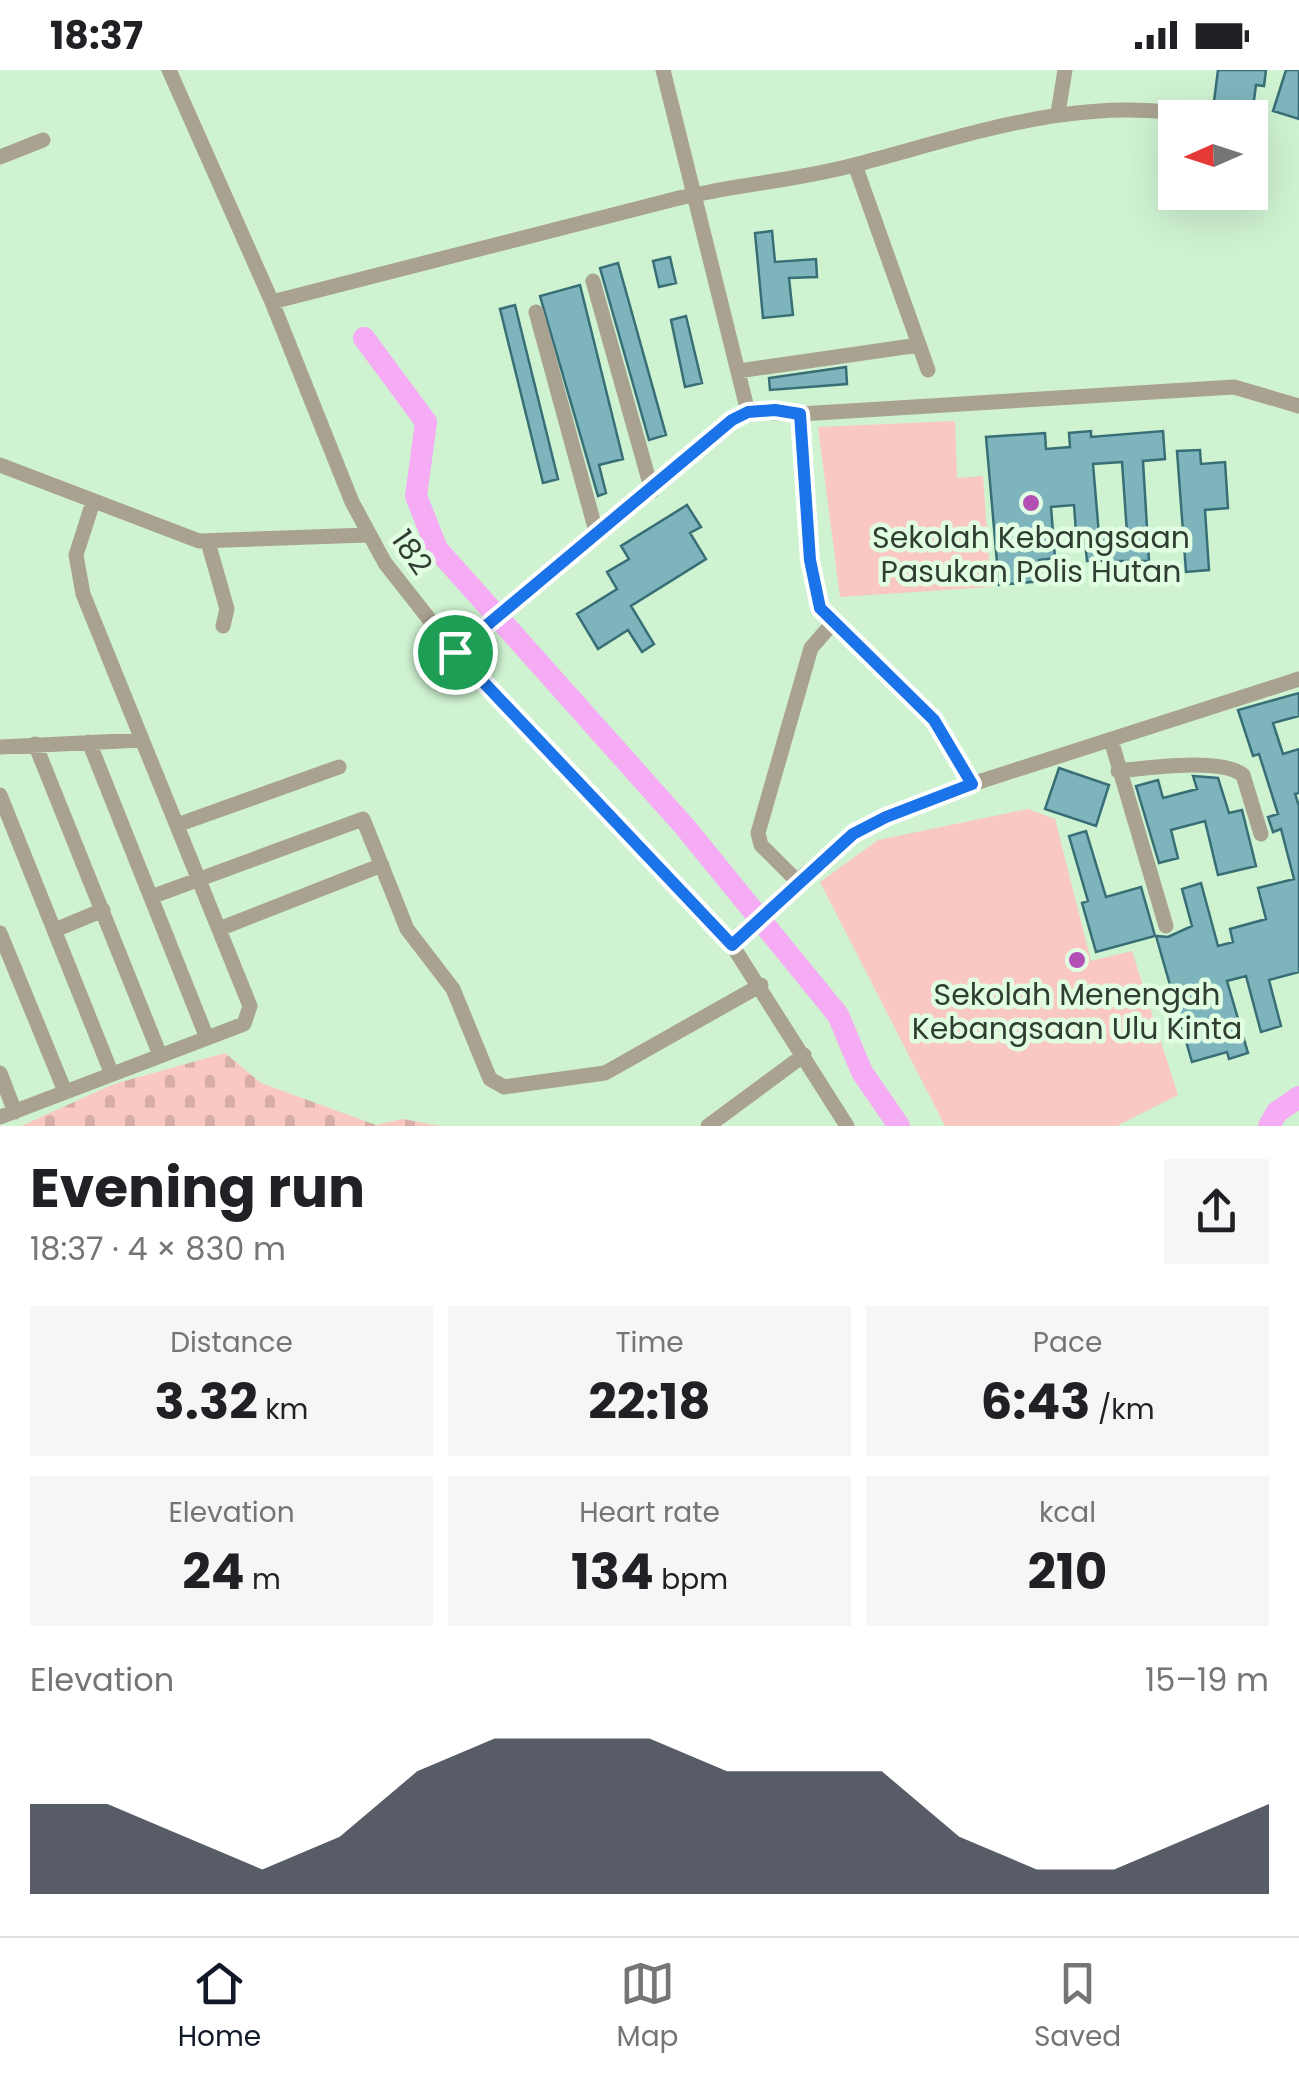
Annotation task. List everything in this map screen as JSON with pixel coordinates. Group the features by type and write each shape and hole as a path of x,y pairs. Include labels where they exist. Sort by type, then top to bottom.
{"street":[{"name":"182","path":"169,70 272,302 367,535 455,652 732,945 761,984 847,1126"},
{"path":"663,70 748,412"},
{"path":"1058,113 1065,70"},
{"path":"272,302 679,198 855,165 1058,113 1158,116"},
{"path":"0,157 43,140"},
{"path":"855,165 928,370"},
{"path":"593,281 652,491"},
{"path":"536,312 597,535"},
{"path":"738,371 919,345"},
{"path":"455,652 652,491 714,434 748,412 800,414 1234,387 1299,406"},
{"path":"800,414 816,595 832,624 934,720 972,784"},
{"path":"0,465 208,542 367,535"},
{"path":"0,1073 8,1114 64,1089 244,1024 250,1006 114,674 77,567 79,541 92,502"},
{"path":"208,542 226,609 223,626"},
{"path":"797,882 761,845 758,832 811,648 832,624"},
{"path":"732,945 797,882 870,825 972,784 1299,679"},
{"path":"0,747 142,740"},
{"path":"1111,740 1166,926"},
{"path":"89,742 207,1038"},
{"path":"35,744 160,1055"},
{"path":"1118,771 1217,766 1237,770 1260,834"},
{"path":"177,825 339,767"},
{"path":"0,796 112,1072"},
{"path":"150,897 358,819 365,820 407,929 453,989 490,1079 504,1087 605,1073 761,984"},
{"path":"219,930 382,865"},
{"path":"55,930 103,910"},
{"path":"2,942 64,1089"},
{"path":"708,1126 804,1055"}],"green space":[{"path":"955,421 957,478 983,476 991,587 840,597 818,427"},
{"path":"1028,809 1055,819 1091,961 1132,951 1178,1095 1117,1126 945,1126 820,882 878,840"},
{"path":"225,1053 261,1083 376,1125 403,1119 440,1126 21,1126 114,1084"}],"building":[{"path":"1218,70 1266,70 1264,86 1256,85 1254,100 1214,100"},
{"path":"1286,70 1299,70 1299,119 1273,111"},
{"path":"772,231 775,262 816,259 817,277 789,278 793,315 763,318 755,233"},
{"path":"670,257 676,283 659,287 653,261"},
{"path":"618,263 666,435 649,440 600,268"},
{"path":"580,285 623,459 599,465 606,493 598,496 540,296"},
{"path":"515,305 558,479 543,483 500,309"},
{"path":"686,316 702,383 685,387 671,320"},
{"path":"846,367 847,384 770,390 769,378"},
{"path":"1091,431 1091,437 1163,431 1165,459 1143,461 1149,561 1087,561 1084,531 1076,532 1074,505 1051,507 1055,558 1039,560 1041,581 999,585 986,437 1045,433 1046,449 1070,447 1069,433","holes":["1122,462 1127,533 1099,535 1093,464"]},
{"path":"1200,450 1201,464 1225,462 1228,508 1205,510 1209,570 1186,572 1177,451"},
{"path":"687,505 701,527 690,533 706,559 631,606 654,644 642,652 628,630 598,649 577,614 617,589 607,572 629,559 621,546"},
{"path":"1299,693 1299,716 1273,723 1283,754 1299,749 1299,793 1295,794 1299,806 1299,972 1269,980 1281,1026 1261,1032 1246,976 1227,981 1248,1053 1229,1059 1227,1052 1192,1062 1156,936 1168,937 1192,926 1182,889 1201,883 1218,946 1233,942 1230,929 1266,919 1258,888 1294,879 1281,829 1273,832 1268,817 1278,814 1259,754 1253,756 1238,710"},
{"path":"1059,768 1109,785 1096,826 1045,809"},
{"path":"1193,776 1218,778 1229,813 1242,810 1256,866 1218,875 1205,821 1171,830 1178,858 1159,863 1136,786 1158,780 1163,798 1197,789"},
{"path":"1086,831 1106,897 1141,887 1155,936 1096,952 1082,903 1088,901 1069,836"}],"waterway":[{"path":"364,338 426,422 416,496 437,549 685,827 838,1015 862,1072 899,1126"},
{"path":"1269,1126 1277,1112 1299,1097"}],"place":[{"name":"Sekolah Kebangsaan Pasukan Polis Hutan","path":"1031,503"},
{"name":"Sekolah Menengah Kebangsaan Ulu Kinta","path":"1077,960"}],"route":[{"path":"775,410 800,414 810,560 820,608 826,619 934,720 952,744 972,784 853,834 732,945 455,652 740,414 775,410"}]}
